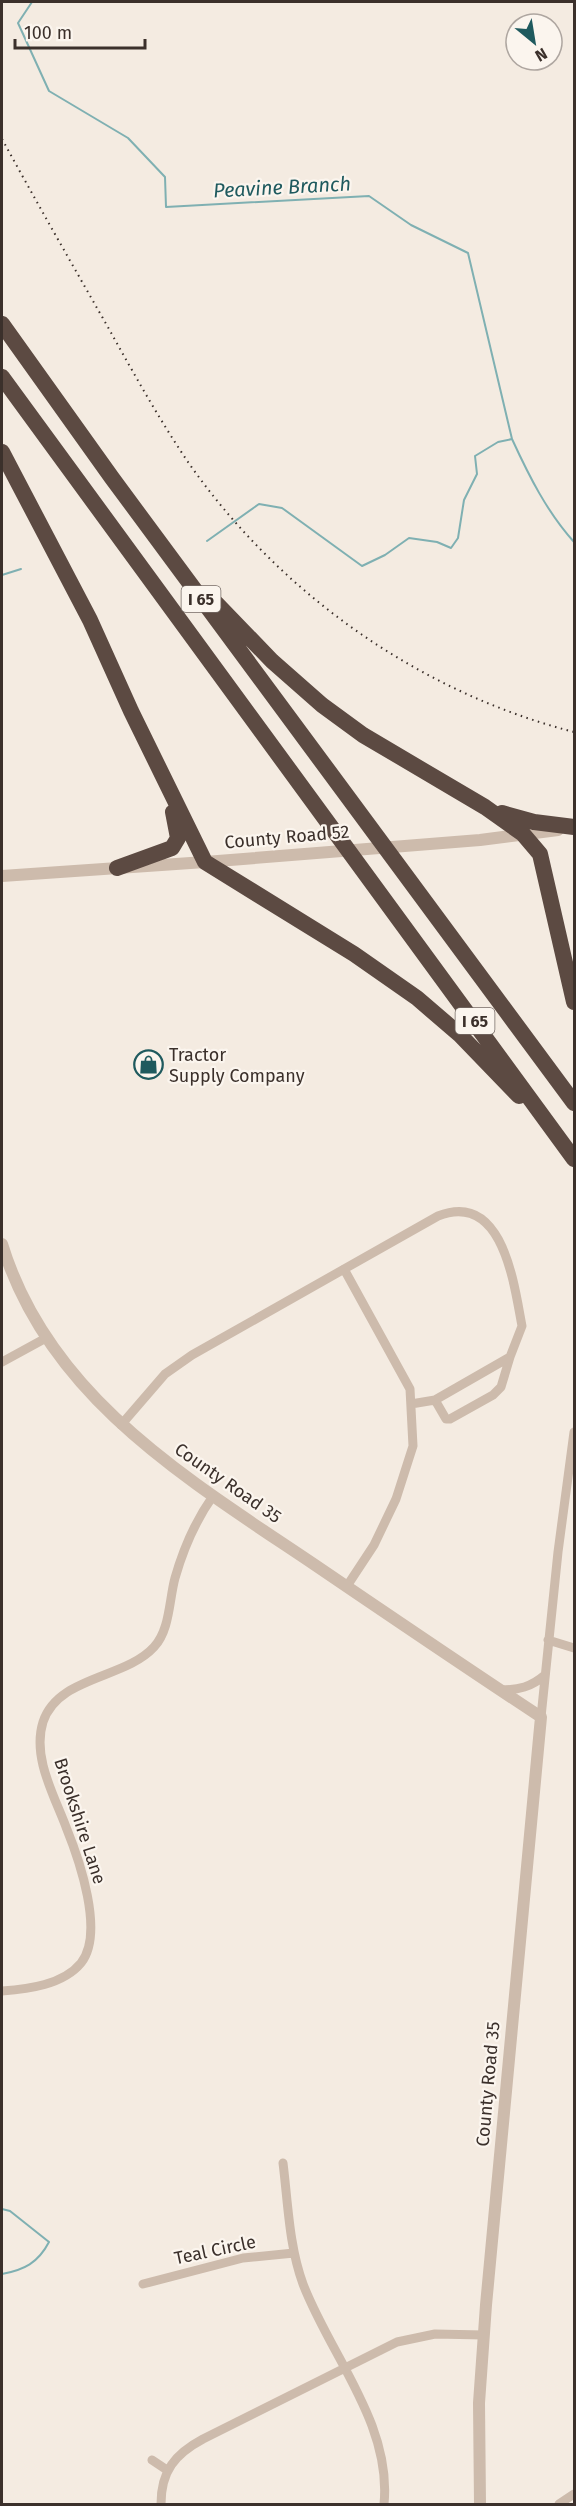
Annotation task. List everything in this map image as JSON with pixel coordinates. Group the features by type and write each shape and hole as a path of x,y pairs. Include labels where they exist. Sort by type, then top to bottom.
{"highway":[{"name":"I 65","path":"2,324 138,514 574,1103"},
{"name":"I 65","path":"2,377 574,1159"},
{"path":"2,452 90,620 140,730 205,862 354,954 417,998 460,1035 503,1078 574,1164"},
{"path":"138,514 232,621 303,690 363,735 485,807 523,834 540,854 574,1002"},
{"path":"117,868 172,848 178,838 177,820 140,730"},
{"path":"485,807 534,822 574,828"}],"street":[{"name":"County Road 52","path":"2,876 480,840 574,828"},
{"path":"121,1425 165,1374 192,1355 448,1212 462,1211 477,1217 492,1230 508,1257 522,1326 501,1387 493,1395 450,1419 446,1419 435,1400"},
{"name":"County Road 35","path":"2,1244 23,1300 46,1338 89,1393 146,1447 213,1496 541,1717 484,2335 479,2403 480,2505"},
{"path":"344,1269 410,1389 413,1446 396,1499 374,1545 347,1586"},
{"path":"2,1362 46,1338"},
{"path":"411,1404 435,1400 510,1357"},
{"path":"541,1717 548,1640 574,1432"},
{"name":"Brookshire Lane","path":"2,1991 42,1986 67,1974 81,1962 89,1944 90,1918 86,1891 73,1845 42,1758 41,1732 44,1721 52,1706 74,1690 134,1661 154,1647 163,1630 184,1552 201,1514 213,1496"},
{"path":"548,1640 574,1648"},
{"path":"500,1690 531,1686 545,1674"},
{"path":"284,2163 294,2253 307,2295 344,2368 378,2444 385,2488 384,2505"},
{"name":"Teal Circle","path":"144,2284 226,2262 294,2253"},
{"path":"161,2505 162,2481 167,2470 187,2448 407,2338 435,2334 484,2335"},
{"path":"152,2460 167,2470"},
{"path":"559,2505 574,2494"}],"waterway":[{"name":"Peavine Branch","path":"32,2 18,23 49,91 128,138 165,177 166,207 369,196 411,225 468,253 512,439"},
{"path":"207,541 259,504 282,508 362,566 385,555 409,538 437,542 451,548 458,538 464,500 477,474 475,456 498,442 512,439 539,493 574,542"},
{"path":"2,575 21,569"},
{"path":"2,2209 10,2211 49,2242 30,2264 2,2274"}],"railway":[{"path":"2,139 137,380 177,446 225,510 265,554 310,595 357,632 408,664 461,692 517,714 574,732"}],"place":[{"name":"Tractor Supply Company","path":"148,1065"}]}
